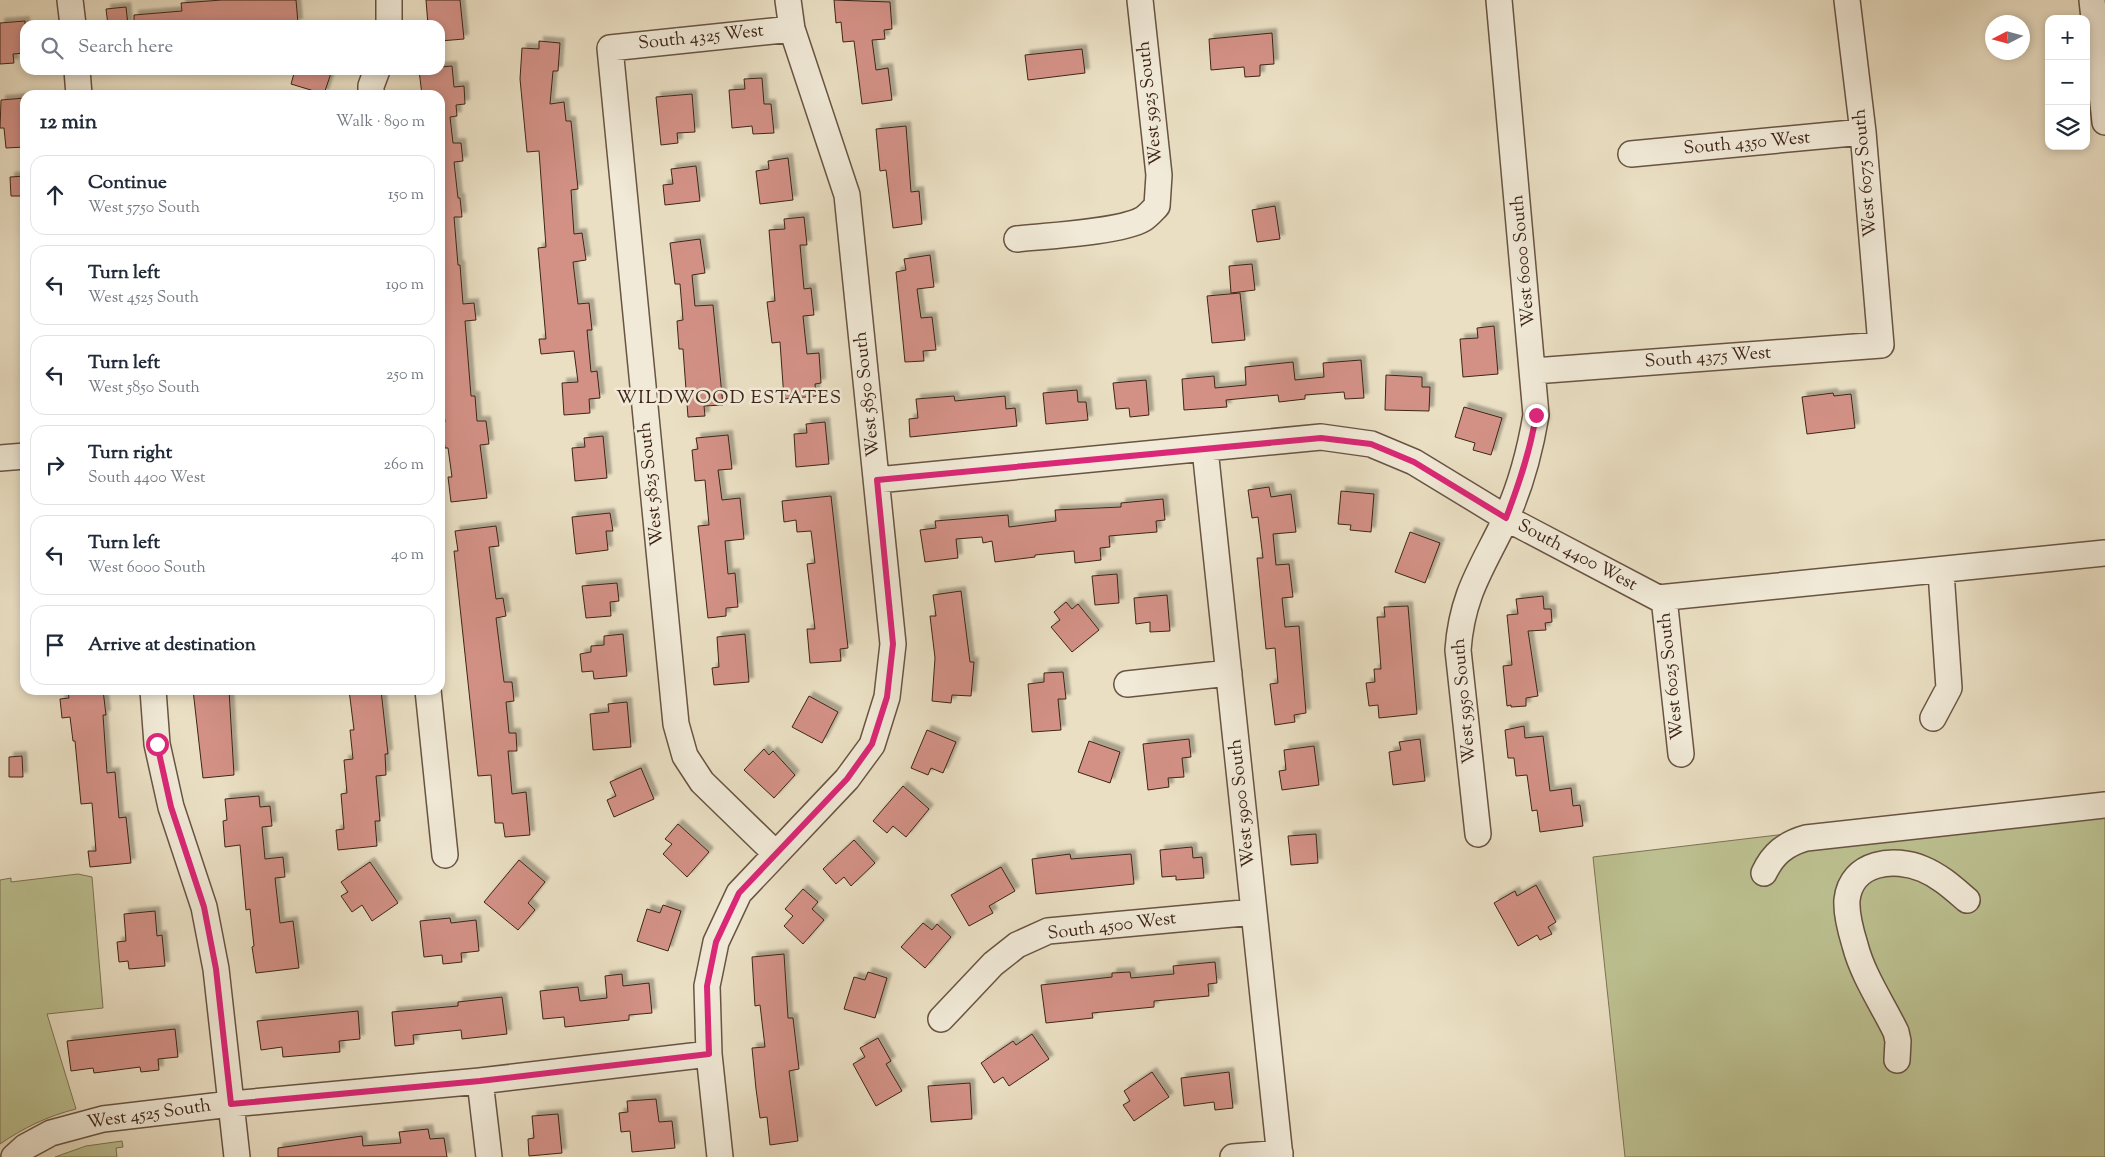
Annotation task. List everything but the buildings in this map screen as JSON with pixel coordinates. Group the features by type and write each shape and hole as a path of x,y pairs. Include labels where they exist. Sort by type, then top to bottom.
{"street":[{"path":"70,0 72,20"},
{"path":"389,0 389,20"},
{"name":"West 5850 South","path":"720,1157 709,1054 707,986 716,942 739,893 852,772 872,744 887,697 893,644 847,195 792,29 788,0"},
{"name":"West 5925 South","path":"1017,239 1121,226 1142,219 1157,206 1159,175 1140,0"},
{"name":"West 6000 South","path":"1499,0 1534,371 1536,415 1531,447 1506,518"},
{"name":"West 6075 South","path":"1847,0 1863,132 1882,345"},
{"path":"2092,0 2105,122"},
{"name":"South 4325 West","path":"610,48 792,29"},
{"name":"West 5825 South","path":"610,48 676,724 685,756 702,782 776,854"},
{"path":"78,75 79,90"},
{"path":"371,90 375,75"},
{"name":"South 4350 West","path":"1631,154 1863,132"},
{"name":"South 4375 West","path":"1534,371 1882,345"},
{"name":"South 4400 West","path":"877,480 1321,438 1371,444 1414,462 1506,518 1658,598 1941,572 2105,554"},
{"name":"West 5900 South","path":"1205,448 1280,1155"},
{"path":"0,458 20,456"},
{"name":"West 5950 South","path":"1478,834 1458,650 1460,622 1471,586 1506,518"},
{"path":"1933,718 1949,688 1941,572"},
{"name":"West 6025 South","path":"1664,598 1681,754"},
{"path":"1128,684 1229,673"},
{"path":"153,695 157,744 171,807 204,907 216,969 237,1157"},
{"path":"429,695 445,854"},
{"path":"1764,873 1769,862 1784,846 1806,838 2105,805"},
{"path":"1897,1060 1898,1041 1896,1032 1857,955 1847,899 1856,879 1873,866 1895,861 1925,870 1942,879 1967,900"},
{"name":"South 4500 West","path":"940,1019 993,964 1017,945 1048,932 1254,912"},
{"name":"West 4525 South","path":"14,1157 25,1147 52,1133 103,1119 231,1104 480,1081 709,1054"},
{"path":"480,1081 488,1157"},
{"path":"1233,1157 1280,1155"}],"green space":[{"path":"2105,796 2105,1157 1625,1157 1593,857"},
{"path":"78,874 92,877 103,1008 47,1014 76,1109 36,1123 0,1144 0,880 11,878 11,882"},
{"path":"122,1141 123,1147 116,1148 117,1157 55,1157 86,1146"}],"district":[{"name":"WILDWOOD ESTATES","path":"729,398"}],"route":[{"path":"157,744 171,807 204,907 216,969 231,1104 480,1081 709,1054 707,986 716,942 739,893 847,779 872,744 887,697 893,644 877,480 1321,438 1371,444 1414,462 1506,518 1531,447 1536,415"}]}
